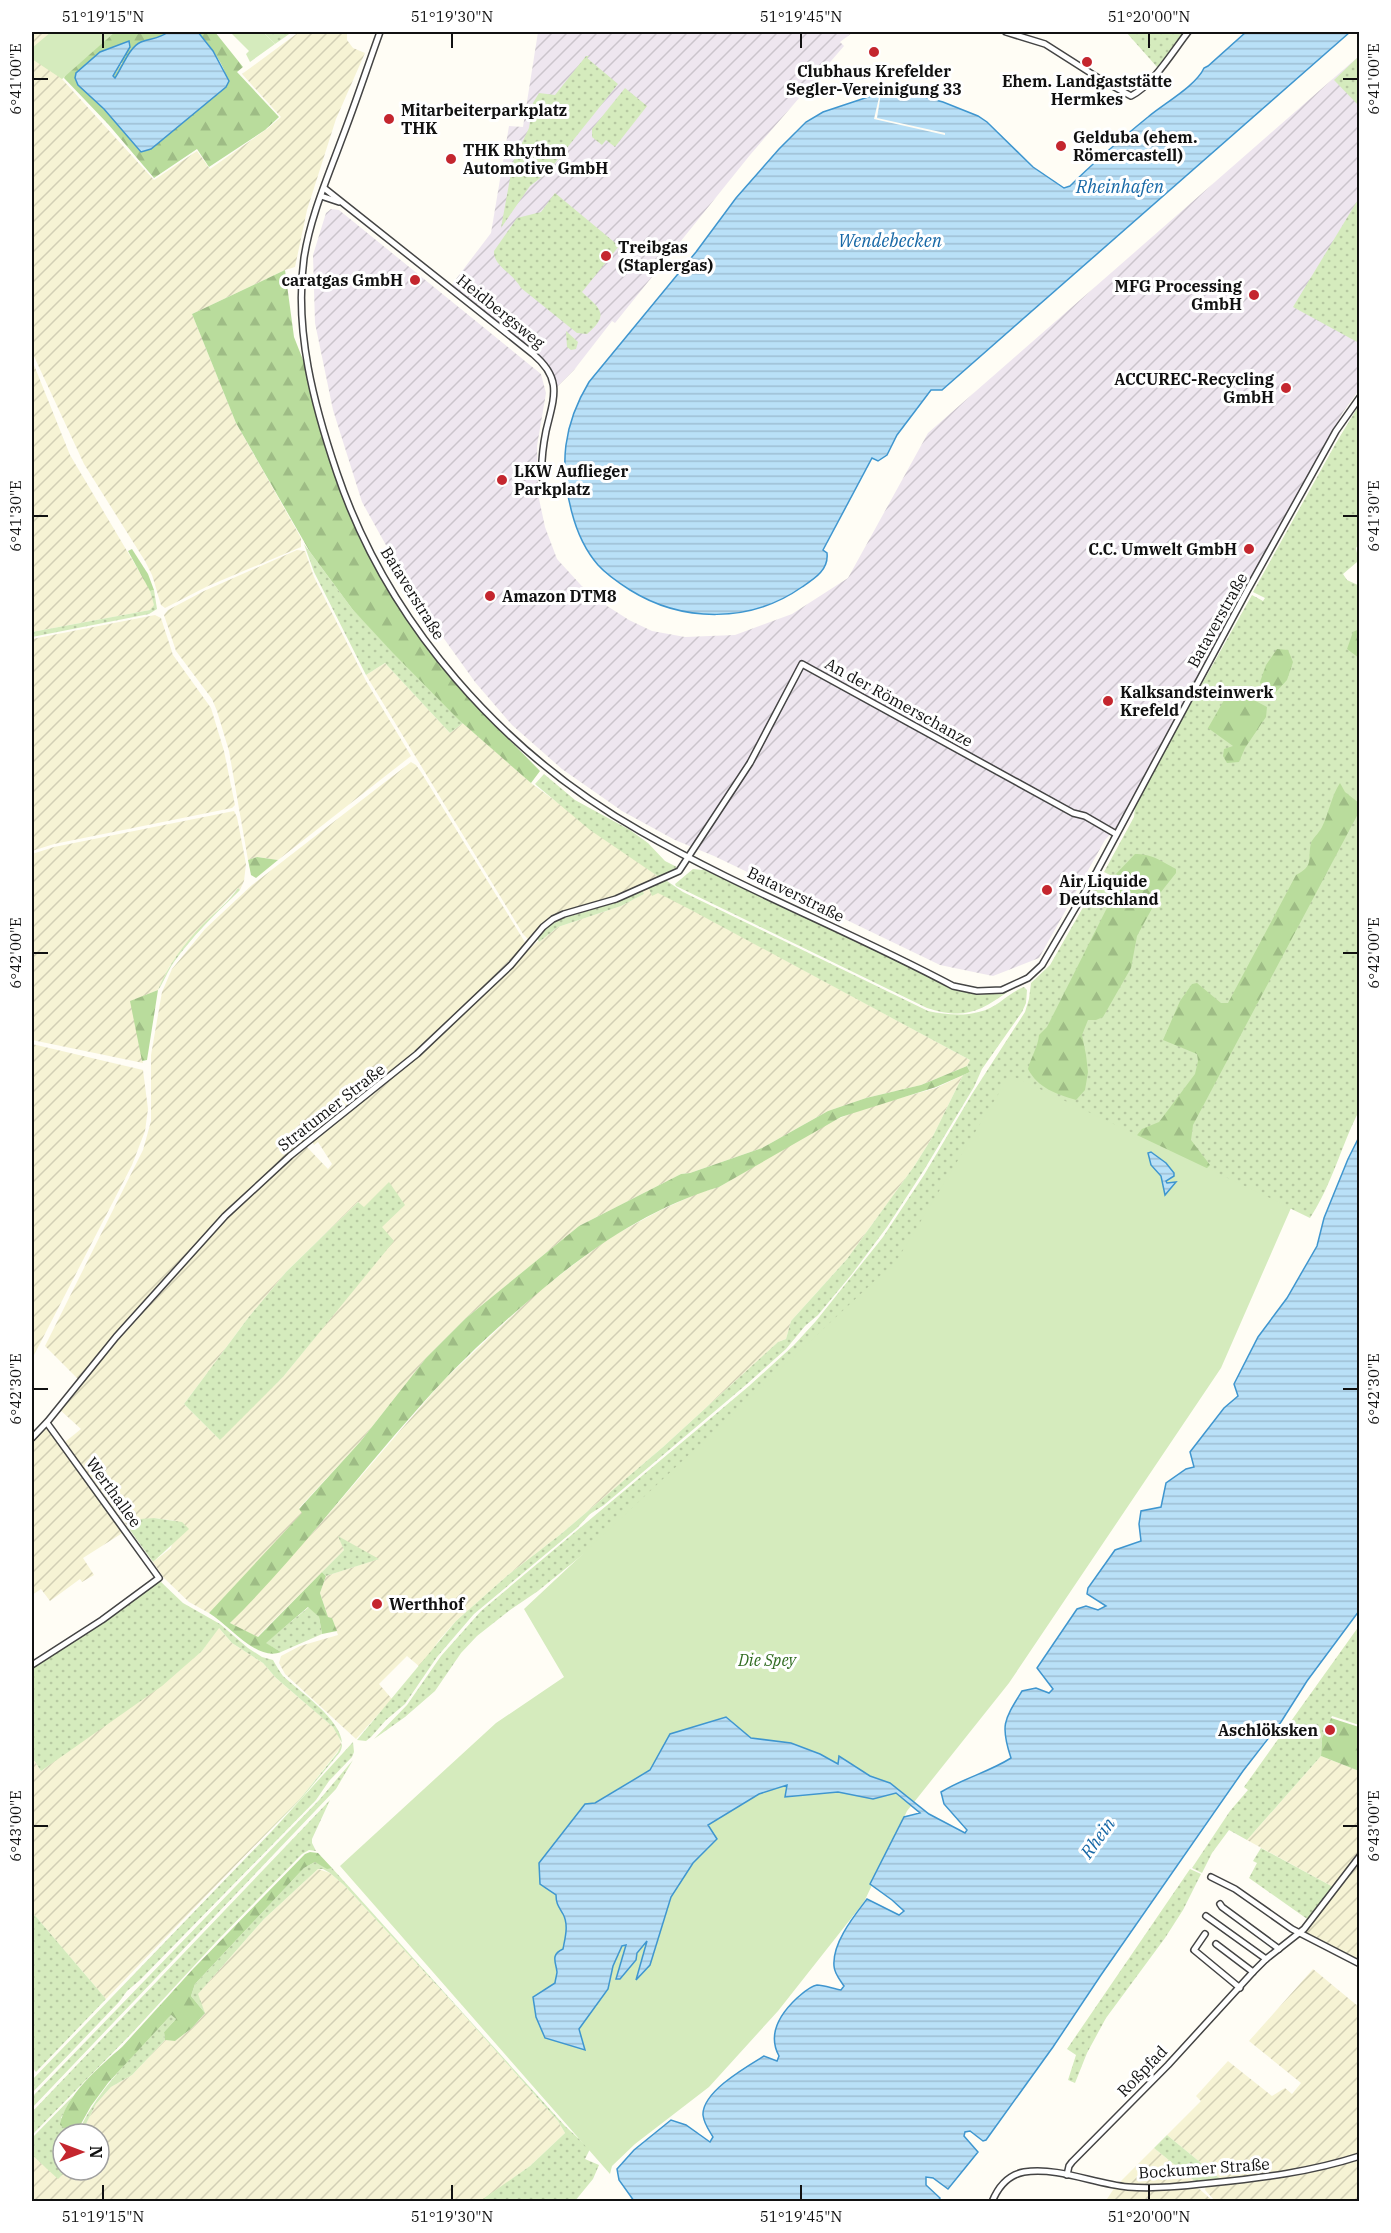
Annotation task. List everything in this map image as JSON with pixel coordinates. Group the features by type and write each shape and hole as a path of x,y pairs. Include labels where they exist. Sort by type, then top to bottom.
{"street":[{"path":"321,196 380,32"},
{"path":"1006,32 1045,44 1131,96 1151,80 1188,32"},
{"name":"Heidbergsweg","path":"324,188 533,354 548,369 555,389 543,444 542,478"},
{"name":"Heidbergsweg","path":"321,196 334,199 349,207"},
{"name":"Bataverstraße","path":"321,196 307,243 302,311 308,366 323,430 341,485 366,542 387,581 434,651 473,698 529,753 595,803 639,831 689,857 964,990 993,992 1018,984 1042,965 1336,431 1359,397"},
{"name":"An der Römerschanze","path":"689,857 750,763 802,664 1073,813 1085,816 1116,834"},
{"name":"Stratumer Straße","path":"32,1438 47,1423 116,1337 225,1216 290,1156 417,1054 511,965 543,927 564,914 599,905 674,875 689,857"},
{"name":"Werthallee","path":"32,1665 102,1620 159,1578 47,1423"},
{"name":"Roßpfad","path":"1067,2175 1068,2166 1168,2065 1253,1972 1266,1959 1301,1933 1359,1856"},
{"path":"1212,1877 1235,1889 1276,1919 1359,1964"},
{"path":"1220,1904 1279,1949"},
{"path":"1206,1916 1266,1959"},
{"path":"1205,1934 1194,1950 1240,1988"},
{"path":"1216,1944 1253,1972"},
{"name":"Bockumer Straße","path":"992,2202 1000,2187 1013,2175 1027,2172 1067,2175 1115,2186 1159,2187 1287,2175 1321,2168 1359,2156"}],"shaded area":[{"path":"32,32 115,32 62,79 154,180 197,151 210,169 281,117 242,74 299,32 347,32 347,40 353,48 365,53 336,119 307,210 295,267 192,314 236,423 301,538 301,547 208,586 165,608 161,605 145,561 84,464 32,352"},
{"path":"538,32 853,32 840,42 844,46 750,155 615,323 612,321 574,370 555,389 548,370 452,290 453,283 491,233 509,126 523,127"},
{"path":"1359,56 1359,390 1343,412 1115,829 1105,840 1039,958 993,976 940,965 714,856 675,840 622,811 562,769 512,725 475,682 417,601 362,502 333,410 315,323 313,255 326,213 331,209 339,210 541,374 546,393 537,446 538,494 545,527 557,559 590,595 629,620 652,631 685,637 735,635 792,614 848,578 928,433"},
{"path":"32,360 70,455 149,588 155,605 150,610 32,632"},
{"path":"297,550 305,551 314,577 366,681 411,756 278,860 257,857 248,860 229,751 217,711 212,699 176,651 164,615 168,610 204,591"},
{"path":"155,615 161,618 173,655 211,708 224,751 235,805 232,808 54,844 32,851 32,639"},
{"path":"385,663 450,733 463,723 531,783 659,877 618,896 562,913 529,940 523,934 366,675"},
{"path":"411,762 421,772 526,944 467,1003 383,1080 302,1142 216,1221 114,1335 79,1380 45,1346 143,1150 151,1121 151,1055 162,992 172,969 205,929 252,885"},
{"path":"234,811 246,864 244,881 240,890 238,888 185,946 169,967 158,990 131,1001 143,1063 32,1040 32,854 54,847"},
{"path":"648,886 970,1060 967,1066 921,1085 866,1098 828,1111 762,1148 681,1174 579,1226 466,1318 426,1358 360,1442 299,1508 303,1513 209,1613 189,1602 164,1578 153,1562 171,1548 177,1521 154,1518 135,1521 127,1526 65,1442 81,1429 59,1409 154,1296 234,1210 284,1164 306,1146 328,1169 332,1164 318,1142 314,1145 312,1141 411,1063 538,941 558,927 621,906 644,894 642,889","holes":["358,1202 393,1241 283,1377 219,1439 184,1404 248,1318 286,1272"]},
{"path":"32,1044 143,1070 148,1109 145,1131 132,1165 32,1359"},
{"path":"963,1075 933,1136 915,1165 847,1259 791,1321 786,1339 778,1342 663,1447 456,1621 420,1667 407,1656 379,1684 392,1699 356,1739 285,1674 279,1663 281,1656 300,1646 338,1635 332,1618 328,1617 320,1593 326,1576 378,1559 339,1537 344,1550 257,1637 230,1623 314,1531 442,1382 533,1296 573,1265 611,1237 659,1211 698,1193 719,1187 824,1125 861,1109 936,1088"},
{"path":"47,1427 124,1532 83,1558 94,1575 82,1582 80,1579 50,1601 41,1589 32,1595 32,1441"},
{"path":"218,1627 232,1643 263,1663 276,1678 333,1727 342,1746 300,1799 106,1999 32,1912 32,1757 41,1771 202,1651"},
{"path":"1321,1756 1359,1771 1359,1854 1335,1888 1247,1840"},
{"path":"1359,1858 1359,1963 1306,1933 1306,1929"},
{"path":"318,1869 330,1873 344,1885 455,2005 558,2121 565,2133 530,2166 480,2202 32,2201 32,2155 51,2172 51,2182 111,2182 111,2122 87,2122 96,2104 111,2087 132,2075 165,2040 175,2041 192,2028 205,2013 197,1995 264,1919"},
{"path":"1313,1969 1359,2007 1359,2155 1332,2164 1223,2181 1167,2135 1201,2101 1196,2096 1228,2061 1272,2096 1285,2088 1292,2094 1301,2083 1249,2041"},
{"path":"1154,2148 1197,2183 1117,2185"},
{"path":"1359,2157 1359,2201 1215,2201 1205,2190 1206,2186 1253,2180"},
{"path":"1196,2186 1213,2201 1105,2202 1115,2187"}],"green space":[{"path":"51,32 115,32 62,79 32,59 32,48"},
{"path":"114,32 168,32 159,39 139,43 115,78 113,77 122,63 114,49 106,49 78,85 104,109 140,151 151,149 226,87 226,74 222,66 198,32 215,32 243,67 237,72 279,117 265,130 209,167 197,149 154,178 108,124 64,78 67,72"},
{"path":"230,32 263,32 275,44 250,62 246,54 249,51"},
{"path":"263,32 292,32 275,44"},
{"path":"1126,32 1186,32 1157,67"},
{"path":"586,56 589,56 587,58 618,84 547,173 530,186 501,228 513,162 529,128 533,103 539,93 555,95"},
{"path":"1359,56 1359,106 1334,80"},
{"path":"625,88 647,106 615,147 606,140 602,145 592,137 592,129"},
{"path":"555,193 619,246 582,292 600,312 599,321 587,334 577,333 521,288 495,256 494,251 517,218 541,212"},
{"path":"1359,198 1360,343 1293,307"},
{"path":"285,270 294,337 305,365 320,430 339,486 364,545 383,582 430,652 473,703 540,771 531,783 459,720 353,610 310,552 236,423 192,314"},
{"path":"566,331 578,342 576,349 571,350 567,347"},
{"path":"1359,405 1360,542 1356,548 1359,563 1357,562 1343,574 1347,580 1360,586 1359,632 1357,630 1359,642 1359,1111 1330,1179 1310,1218 1277,1202 586,1552 477,1636 461,1653 435,1691 405,1717 374,1739 407,1705 441,1656 481,1611 749,1386 794,1345 883,1237 1025,1012 1031,983 1050,965 1101,876 1107,882 1110,875 1104,872 1134,817 1141,792 1252,595 1263,601 1265,598 1253,592"},
{"path":"304,544 353,610 463,723 450,733 385,663 366,675 314,572"},
{"path":"132,549 148,574 154,590 150,591 128,551"},
{"path":"154,590 157,609 149,614 32,637 32,632 150,610 154,605 150,591"},
{"path":"1357,630 1359,632 1359,658 1347,649 1353,632"},
{"path":"1277,649 1288,650 1293,662 1287,680 1275,693 1264,692 1260,682 1266,665"},
{"path":"1231,688 1267,707 1266,717 1245,748 1239,762 1227,763 1223,756 1224,749 1233,746 1208,728"},
{"path":"544,774 575,800 630,830 648,843 665,861 677,867 659,877 590,830 535,784"},
{"path":"1340,783 1345,792 1359,803 1359,812 1193,1125 1191,1140 1210,1165 1148,1228 1125,1150 1142,1129 1159,1122 1195,1074 1198,1061 1197,1054 1163,1040 1180,1001 1192,984 1197,983 1221,1003 1228,1003 1296,875 1308,865 1311,843 1322,827"},
{"path":"1135,854 1157,858 1176,869 1176,873 1161,892 1137,936 1131,968 1103,1017 1088,1020 1082,1035 1088,1072 1085,1090 1076,1100 1042,1086 1028,1069 1039,1035 1047,1027 1116,890 1101,876 1114,876"},
{"path":"257,857 278,860 256,878 251,875 248,860"},
{"path":"693,869 703,869 958,990 980,995 1009,991 971,1012 940,1012 927,1008 676,886 675,884"},
{"path":"667,881 683,892 928,1011 956,1015 983,1011 1024,987 1027,990 1026,1003 982,1069 974,1087 887,1227 818,1315 805,1326 786,1349 747,1384 474,1614 437,1657 405,1704 366,1741 357,1740 456,1621 663,1447 778,1342 786,1339 791,1321 847,1259 915,1165 933,1136 963,1075 970,1072 967,1066 970,1060 693,911 658,893 652,896 648,886"},
{"path":"238,888 240,890 181,953 158,990 172,963 183,947"},
{"path":"642,889 644,894 621,906 558,927 539,942 537,938 556,922 613,903"},
{"path":"158,990 147,1060 142,1061 130,1001"},
{"path":"967,1066 970,1072 936,1087 841,1117 719,1187 676,1203 636,1223 579,1260 506,1320 454,1369 422,1404 304,1543 230,1623 258,1637 322,1572 326,1576 320,1593 328,1617 332,1618 337,1631 322,1634 319,1617 308,1607 266,1643 281,1652 272,1654 253,1647 209,1613 302,1513 299,1509 360,1442 426,1358 466,1318 579,1226 681,1174 762,1148 828,1111 866,1098 921,1085"},
{"name":"Die Spey","path":"1010,1075 1291,1208 1221,1368 1009,1683 907,1811 864,1902 778,2011 709,2087 635,2144 612,2166 610,2174 340,1866 496,1723 564,1677 524,1609 897,1260"},
{"path":"389,1182 405,1205 382,1227 394,1241 283,1377 220,1440 184,1404 248,1318 286,1272 358,1202 364,1207"},
{"path":"154,1518 182,1522 189,1529 153,1562 127,1526 140,1519"},
{"path":"338,1536 379,1559 326,1576 322,1572 344,1550"},
{"path":"161,1582 183,1603 220,1624 262,1657 273,1660 283,1676 312,1700 332,1721 339,1732 342,1743 333,1727 276,1678 263,1663 232,1643 219,1628 202,1651 162,1686 41,1771 32,1757 32,1668 156,1583"},
{"path":"309,1607 319,1617 322,1634 281,1652 265,1643"},
{"path":"1359,1626 1359,1725 1332,1716 1322,1738 1321,1756 1247,1840 1229,1830 1212,1853 1202,1873 1192,1868 1230,1811 1248,1790 1244,1787"},
{"path":"1331,1718 1359,1727 1359,1771 1321,1756 1322,1738"},
{"path":"353,1742 352,1757 329,1781 316,1800 127,1991 32,2093 32,2080 272,1831"},
{"path":"342,1744 340,1752 301,1799 253,1847 300,1799"},
{"path":"353,1760 336,1789 32,2108 32,2097 320,1799"},
{"path":"330,1800 312,1839 316,1851 309,1850 302,1854 32,2135 32,2112"},
{"path":"1261,1848 1335,1888 1310,1921 1249,1878 1257,1863 1253,1861"},
{"path":"318,1853 332,1868 327,1869 315,1862 304,1868 195,1984 191,1996 205,2013 192,2028 175,2041 165,2040 164,2032 176,2019 171,2015 108,2083 82,2122 61,2122 69,2103 85,2082 122,2047 193,1969 305,1854"},
{"path":"315,1862 332,1868 565,2126 590,2149 585,2159 599,2165 593,2179 575,2201 480,2201 530,2166 565,2133 558,2121 455,2005 344,1885 323,1869 318,1869 264,1919 198,1994 205,2013 191,1996 195,1984 304,1868"},
{"path":"1190,1869 1201,1874 1183,1910 1106,2018 1087,2053 1075,2083 1068,2080 1076,2055 1067,2049"},
{"path":"32,1912 106,1999 36,2072 32,2067"},
{"path":"171,2015 176,2019 164,2032 165,2040 132,2075 111,2087 96,2104 87,2122 83,2122 100,2095"},
{"path":"73,2096 61,2118 71,2122 51,2122 51,2173 32,2155 32,2138"},
{"path":"1167,2135 1223,2181 1197,2183 1154,2148"}],"water":[{"path":"168,32 198,32 213,51 229,81 226,87 151,149 141,152 104,109 78,85 75,78 76,73 100,52 129,41 130,47 113,76 115,78 129,53 137,45"},
{"name":"Wendebecken","path":"1246,32 1350,32 942,390 931,390 897,435 887,455 878,461 872,458 823,550 827,553 826,564 816,577 782,599 761,607 717,614 694,613 672,609 630,590 609,575 593,559 576,527 566,478 566,446 580,398 589,382 696,252 736,198 806,122 823,112 880,93 921,96 978,116 1033,167 1064,188 1070,186 1154,112 1187,88 1204,68"},
{"name":"Rhein","path":"1359,1137 1359,1611 1307,1681 1281,1722 1243,1771 1053,2047 986,2140 983,2141 970,2131 965,2132 964,2136 978,2152 948,2189 933,2178 926,2177 926,2185 940,2198 938,2201 634,2201 619,2180 617,2169 634,2150 671,2120 686,2125 710,2142 713,2137 703,2115 705,2106 717,2089 764,2056 777,2061 779,2056 774,2040 778,2024 786,2010 804,1992 817,1985 841,1990 844,1986 834,1969 836,1948 845,1930 867,1899 899,1915 904,1911 870,1884 904,1817 920,1813 896,1793 873,1799 838,1792 785,1797 787,1785 759,1794 708,1825 717,1839 693,1863 671,1897 650,1965 636,1980 647,1941 637,1953 636,1960 620,1979 616,1979 626,1945 622,1946 613,1966 608,1989 579,2029 585,2050 545,2038 536,2017 533,1997 555,1983 557,1972 555,1956 563,1949 566,1927 556,1895 540,1884 539,1863 585,1804 595,1803 650,1770 670,1734 726,1717 751,1738 791,1743 838,1764 839,1756 870,1776 890,1783 929,1814 965,1833 967,1830 944,1804 941,1792 1011,1758 1005,1730 1011,1709 1022,1691 1036,1688 1049,1693 1053,1689 1037,1668 1077,1609 1086,1606 1098,1610 1106,1606 1087,1594 1088,1588 1115,1550 1141,1541 1139,1524 1141,1511 1161,1507 1166,1483 1186,1469 1194,1467 1190,1452 1224,1408 1238,1396 1234,1384 1258,1337 1287,1298 1317,1246 1324,1218"},
{"path":"1151,1152 1166,1163 1174,1173 1174,1176 1166,1181 1167,1183 1176,1182 1165,1195 1161,1176 1151,1165 1148,1153"}],"pier":[{"path":"880,93 877,118 945,133 945,135 874,119"}],"place":[{"name":"Clubhaus Krefelder Segler-Vereinigung 33","path":"874,52"},
{"name":"Ehem. Landgaststätte Hermkes","path":"1087,62"},
{"name":"Mitarbeiterparkplatz THK","path":"389,119"},
{"name":"Gelduba (ehem. Römercastell)","path":"1061,146"},
{"name":"THK Rhythm Automotive GmbH","path":"451,159"},
{"name":"Treibgas (Staplergas)","path":"606,256"},
{"name":"caratgas GmbH","path":"415,280"},
{"name":"MFG Processing GmbH","path":"1254,295"},
{"name":"ACCUREC-Recycling GmbH","path":"1286,388"},
{"name":"LKW Auflieger Parkplatz","path":"502,480"},
{"name":"C.C. Umwelt GmbH","path":"1249,549"},
{"name":"Amazon DTM8","path":"490,596"},
{"name":"Kalksandsteinwerk Krefeld","path":"1108,701"},
{"name":"Air Liquide Deutschland","path":"1047,890"},
{"name":"Werthhof","path":"377,1604"},
{"name":"Aschlöksken","path":"1330,1730"}],"water label":[{"name":"Rheinhafen","path":"1120,187"}]}
